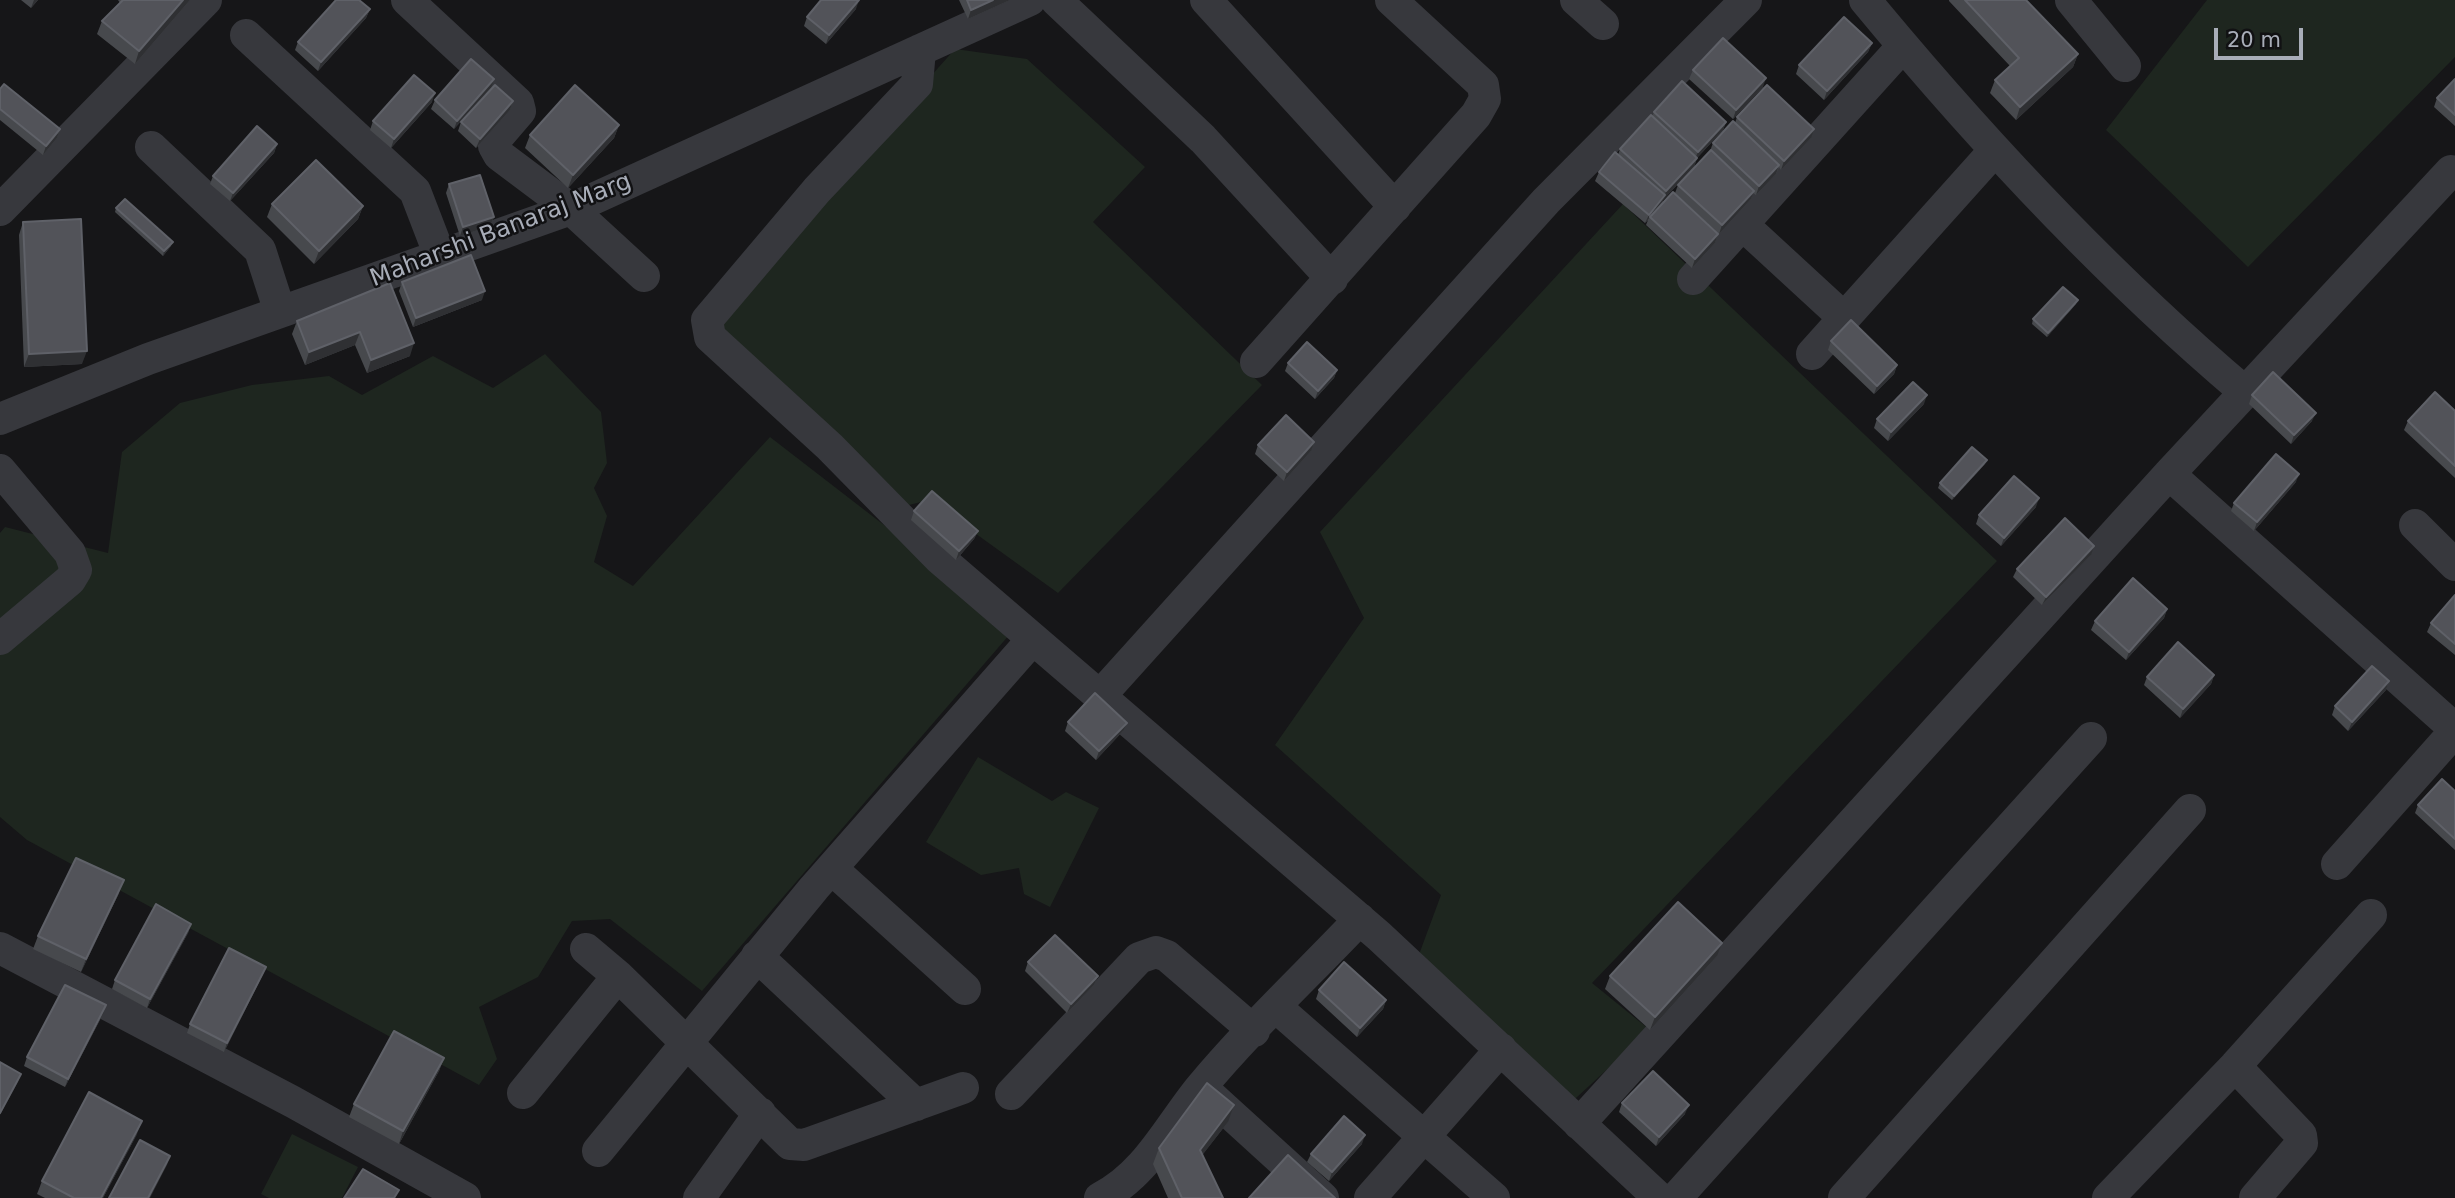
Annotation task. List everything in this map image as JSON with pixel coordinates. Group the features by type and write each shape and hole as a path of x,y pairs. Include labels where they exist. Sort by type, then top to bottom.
{"street":[{"path":"0,210 205,0"},
{"path":"407,0 518,103 520,111 496,139 494,146 499,155 571,209 644,276"},
{"name":"Maharshi Banaraj Marg","path":"0,419 148,359 571,209 1030,0"},
{"path":"1056,0 1203,139 1332,279"},
{"path":"1206,0 1395,207"},
{"path":"1256,362 1476,115 1485,99 1483,85 1391,0"},
{"path":"1576,0 1603,24"},
{"path":"1099,697 1546,201 1746,0"},
{"path":"1865,0 1994,150 2191,346 2245,392"},
{"path":"2071,0 2125,66"},
{"path":"246,35 415,191 440,256"},
{"path":"1693,279 1903,46"},
{"path":"920,50 917,84 817,190 707,320 710,337 830,447 880,501 1032,640 1360,919 1659,1198"},
{"path":"151,147 260,250 280,312"},
{"path":"1812,354 1994,150"},
{"path":"1579,1124 2169,474 2451,171"},
{"path":"1744,225 1844,318"},
{"path":"0,470 70,553 76,570 71,580 0,639"},
{"path":"2169,474 2455,730 2337,864"},
{"path":"2415,525 2455,565"},
{"path":"598,1152 757,956 1032,640"},
{"path":"1676,1198 2091,738"},
{"path":"1844,1198 2190,810"},
{"path":"832,869 965,989"},
{"path":"2108,1198 2235,1066 2371,915"},
{"path":"1100,1198 1127,1182 1144,1164 1201,1087 1360,919"},
{"path":"0,948 293,1102 465,1198"},
{"path":"586,949 618,976 790,1144 804,1145 963,1088"},
{"path":"1010,1094 1139,958 1156,952 1167,956 1254,1031"},
{"path":"757,956 916,1105"},
{"path":"523,1093 618,976"},
{"path":"1276,1007 1494,1198"},
{"path":"1370,1198 1502,1049"},
{"path":"2235,1066 2301,1135 2301,1143 2255,1198"},
{"path":"1201,1087 1323,1198"},
{"path":"699,1198 760,1113"}],"shaded area":[{"path":"2207,0 2455,0 2455,57 2248,267 2106,130"},
{"path":"955,49 1027,59 1145,167 1093,222 1262,385 1058,593 929,500 881,512 708,326"},
{"path":"1623,204 1997,561 1592,983 1650,1030 1564,1109 1414,968 1441,895 1275,745 1364,618 1320,532"},
{"path":"545,354 601,412 607,463 594,488 607,516 594,562 633,586 770,437 1016,627 702,991 610,919 572,921 538,977 479,1007 497,1059 479,1085 27,840 0,817 0,533 5,527 108,553 122,452 180,403 252,385 329,376 362,395 433,356 493,388"},
{"path":"978,757 1052,801 1066,792 1099,808 1050,907 1024,894 1019,868 981,875 926,842"},
{"path":"292,1134 358,1167 342,1198 269,1198 261,1194"}],"building":[{"path":"123,0 183,0 139,51 102,21"},
{"path":"336,0 359,0 370,9 321,62 298,42"},
{"path":"821,0 859,0 829,35 807,17"},
{"path":"967,0 993,0 971,10"},
{"path":"1965,0 2026,0 2078,54 2020,107 1995,80 2019,58"},
{"path":"1844,17 1872,43 1827,91 1799,65"},
{"path":"1723,38 1766,78 1736,110 1693,70"},
{"path":"471,59 494,79 457,121 435,100"},
{"path":"414,75 435,93 394,139 373,121"},
{"path":"2455,79 2455,115 2437,98"},
{"path":"1682,81 1726,122 1698,152 1654,112"},
{"path":"4,84 60,129 46,146 0,109 0,89"},
{"path":"495,85 513,101 480,139 461,122"},
{"path":"575,85 619,125 573,175 530,135"},
{"path":"1767,85 1814,129 1784,161 1737,117"},
{"path":"1651,115 1697,158 1666,191 1620,149"},
{"path":"1733,121 1779,165 1759,186 1713,143"},
{"path":"257,126 277,144 233,193 213,176"},
{"path":"1711,150 1754,191 1722,225 1678,185"},
{"path":"1615,152 1665,195 1649,215 1599,172"},
{"path":"316,160 363,206 319,251 272,204"},
{"path":"480,175 494,217 463,227 449,184"},
{"path":"1673,192 1718,234 1695,259 1650,217"},
{"path":"125,199 173,242 164,251 116,208"},
{"path":"81,219 87,351 29,354 23,222"},
{"path":"471,255 485,291 416,318 402,282"},
{"path":"390,283 414,343 371,360 360,332 309,352 297,321"},
{"path":"2063,287 2078,300 2048,333 2033,319"},
{"path":"1851,320 1897,365 1877,386 1831,341"},
{"path":"1307,342 1337,370 1318,391 1288,363"},
{"path":"2273,372 2316,413 2294,435 2252,395"},
{"path":"1913,382 1927,395 1891,432 1877,419"},
{"path":"2435,392 2455,411 2455,466 2408,421"},
{"path":"1286,415 1314,442 1287,472 1258,445"},
{"path":"1972,447 1987,460 1954,496 1940,483"},
{"path":"2276,454 2299,474 2257,522 2234,503"},
{"path":"2014,476 2039,498 2004,538 1979,515"},
{"path":"932,491 978,531 959,551 914,511"},
{"path":"2065,518 2094,546 2046,597 2017,569"},
{"path":"2133,578 2167,609 2129,652 2095,621"},
{"path":"2455,595 2455,644 2431,623"},
{"path":"2178,642 2214,675 2183,709 2147,677"},
{"path":"2372,666 2389,681 2352,722 2335,706"},
{"path":"1095,693 1127,723 1099,751 1068,722"},
{"path":"2442,779 2455,791 2455,839 2418,805"},
{"path":"76,858 124,880 86,959 38,936"},
{"path":"1678,902 1722,943 1655,1017 1610,976"},
{"path":"156,904 191,924 150,999 115,980"},
{"path":"1055,935 1098,976 1071,1004 1028,962"},
{"path":"229,948 266,967 227,1043 190,1024"},
{"path":"1344,962 1386,1000 1360,1028 1319,990"},
{"path":"65,985 106,1005 68,1079 27,1057"},
{"path":"394,1031 444,1058 403,1131 354,1104"},
{"path":"0,1062 21,1074 0,1113"},
{"path":"1653,1071 1689,1105 1659,1137 1622,1103"},
{"path":"1207,1083 1234,1105 1200,1150 1223,1198 1182,1198 1159,1148"},
{"path":"89,1092 142,1121 101,1198 74,1198 42,1181"},
{"path":"1344,1116 1365,1135 1332,1172 1311,1154"},
{"path":"140,1140 170,1156 148,1198 109,1198"},
{"path":"1288,1155 1335,1198 1249,1198"},
{"path":"363,1169 399,1190 394,1198 344,1198"}]}
